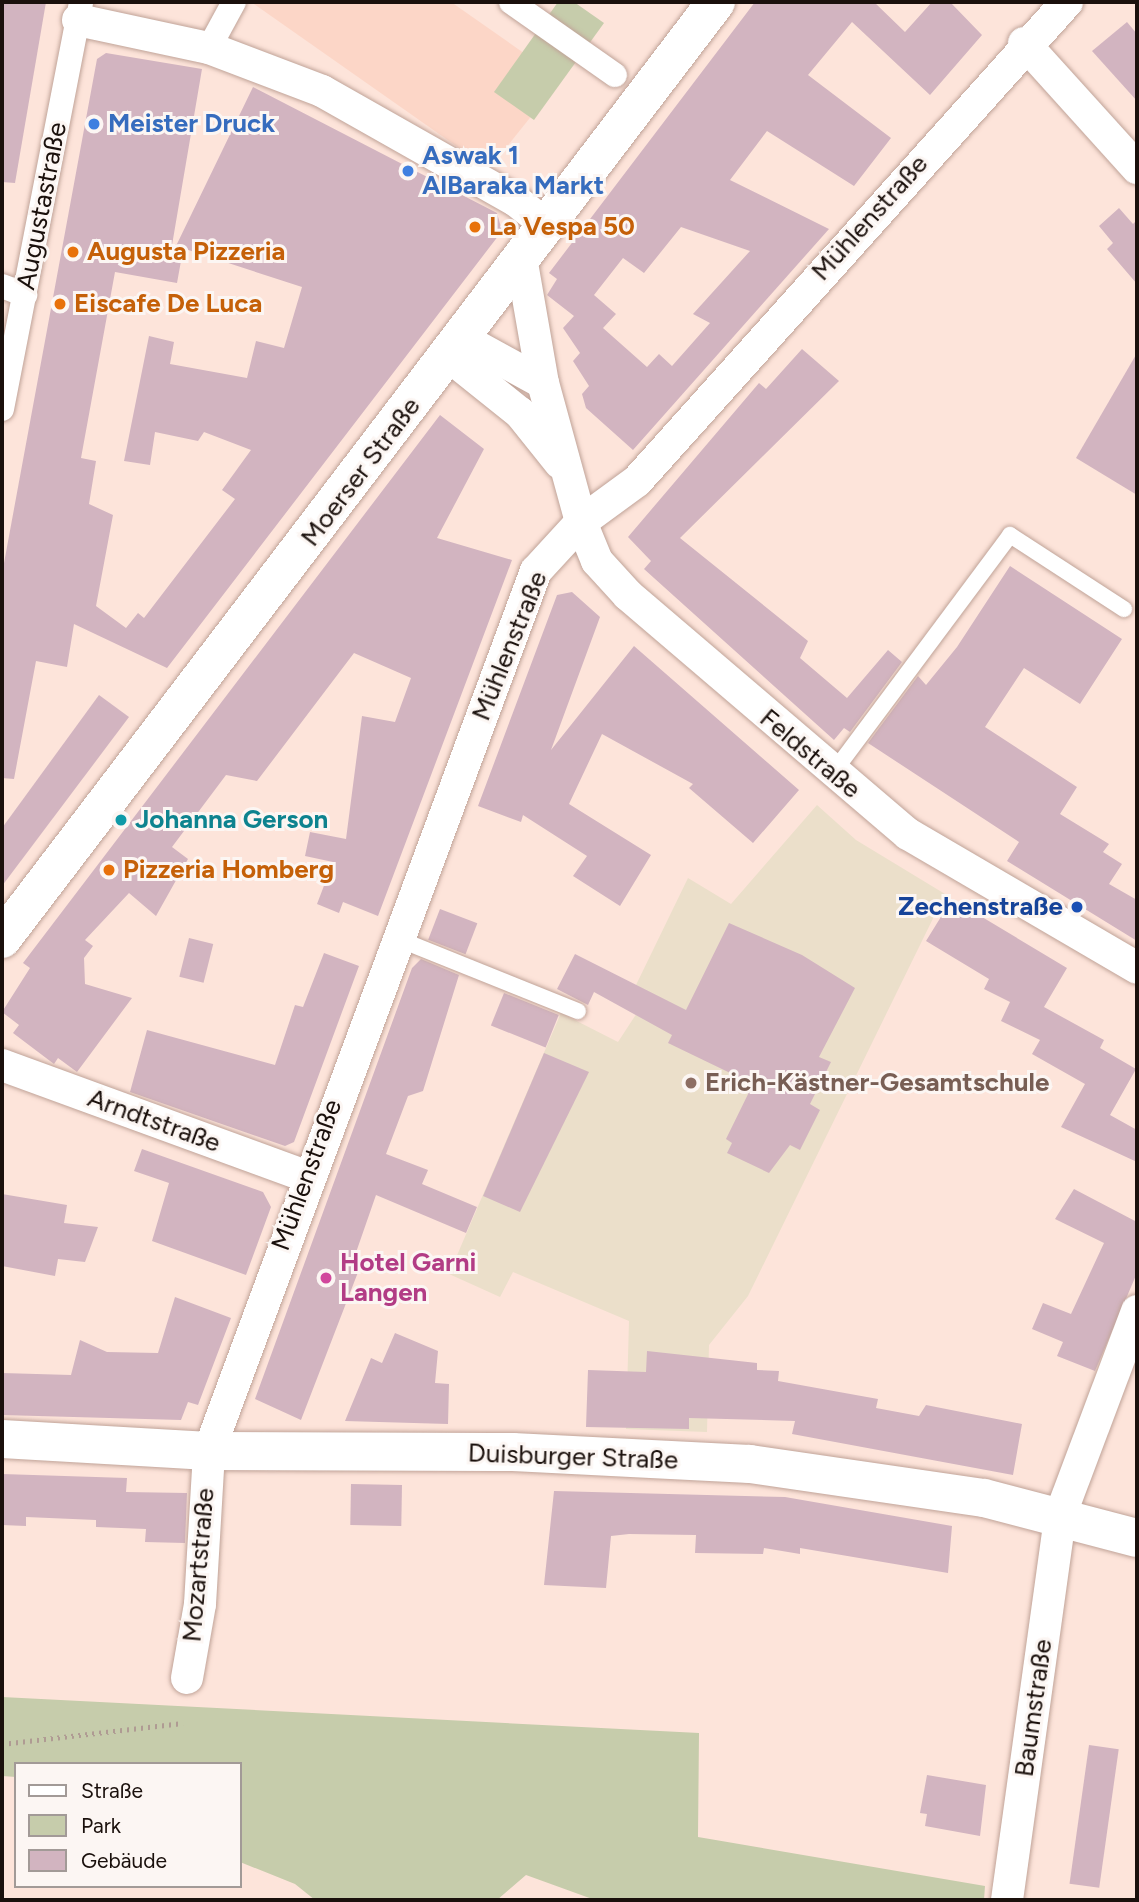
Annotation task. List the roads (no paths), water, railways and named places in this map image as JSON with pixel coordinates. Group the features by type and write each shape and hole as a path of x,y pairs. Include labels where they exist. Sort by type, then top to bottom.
{"street":[{"path":"209,48 234,2"},
{"path":"511,2 615,75"},
{"name":"Moerser Straße","path":"2,939 522,263 716,2"},
{"name":"Mühlenstraße","path":"209,1451 306,1176 536,571 581,523 637,481 1024,43 1067,2"},
{"path":"80,11 209,48 322,91 515,200 548,226"},
{"name":"Augustastraße","path":"2,409 80,11"},
{"path":"1024,43 1137,168"},
{"name":"Feldstraße","path":"522,263 543,383 557,426 560,463 597,561 628,595 832,775 908,834 1137,968"},
{"path":"2,286 25,295"},
{"path":"456,348 543,383"},
{"name":"Feldstraße","path":"456,348 520,413 560,463"},
{"name":"Arndtstraße","path":"2,1065 306,1176"},
{"path":"1060,1516 1137,1311"},
{"name":"Duisburger Straße","path":"2,1439 209,1451 513,1452 750,1464 984,1498 1137,1538"},
{"name":"Mozartstraße","path":"187,1678 200,1604 209,1451"},
{"name":"Baumstraße","path":"1007,1900 1060,1516"}],"lane":[{"path":"832,775 1010,535 1124,609"},
{"path":"396,938 578,1011"}],"place":[{"name":"Meister Druck","path":"94,124"},
{"name":"Aswak 1 AlBaraka Markt","path":"408,171"},
{"name":"La Vespa 50","path":"475,227"},
{"name":"Augusta Pizzeria","path":"73,252"},
{"name":"Eiscafe De Luca","path":"60,304"},
{"name":"Johanna Gerson","path":"121,820"},
{"name":"Pizzeria Homberg","path":"109,870"},
{"name":"Zechenstraße","path":"1077,907"},
{"name":"Erich-Kästner-Gesamtschule","path":"691,1083"},
{"name":"Hotel Garni Langen","path":"326,1278"}]}
